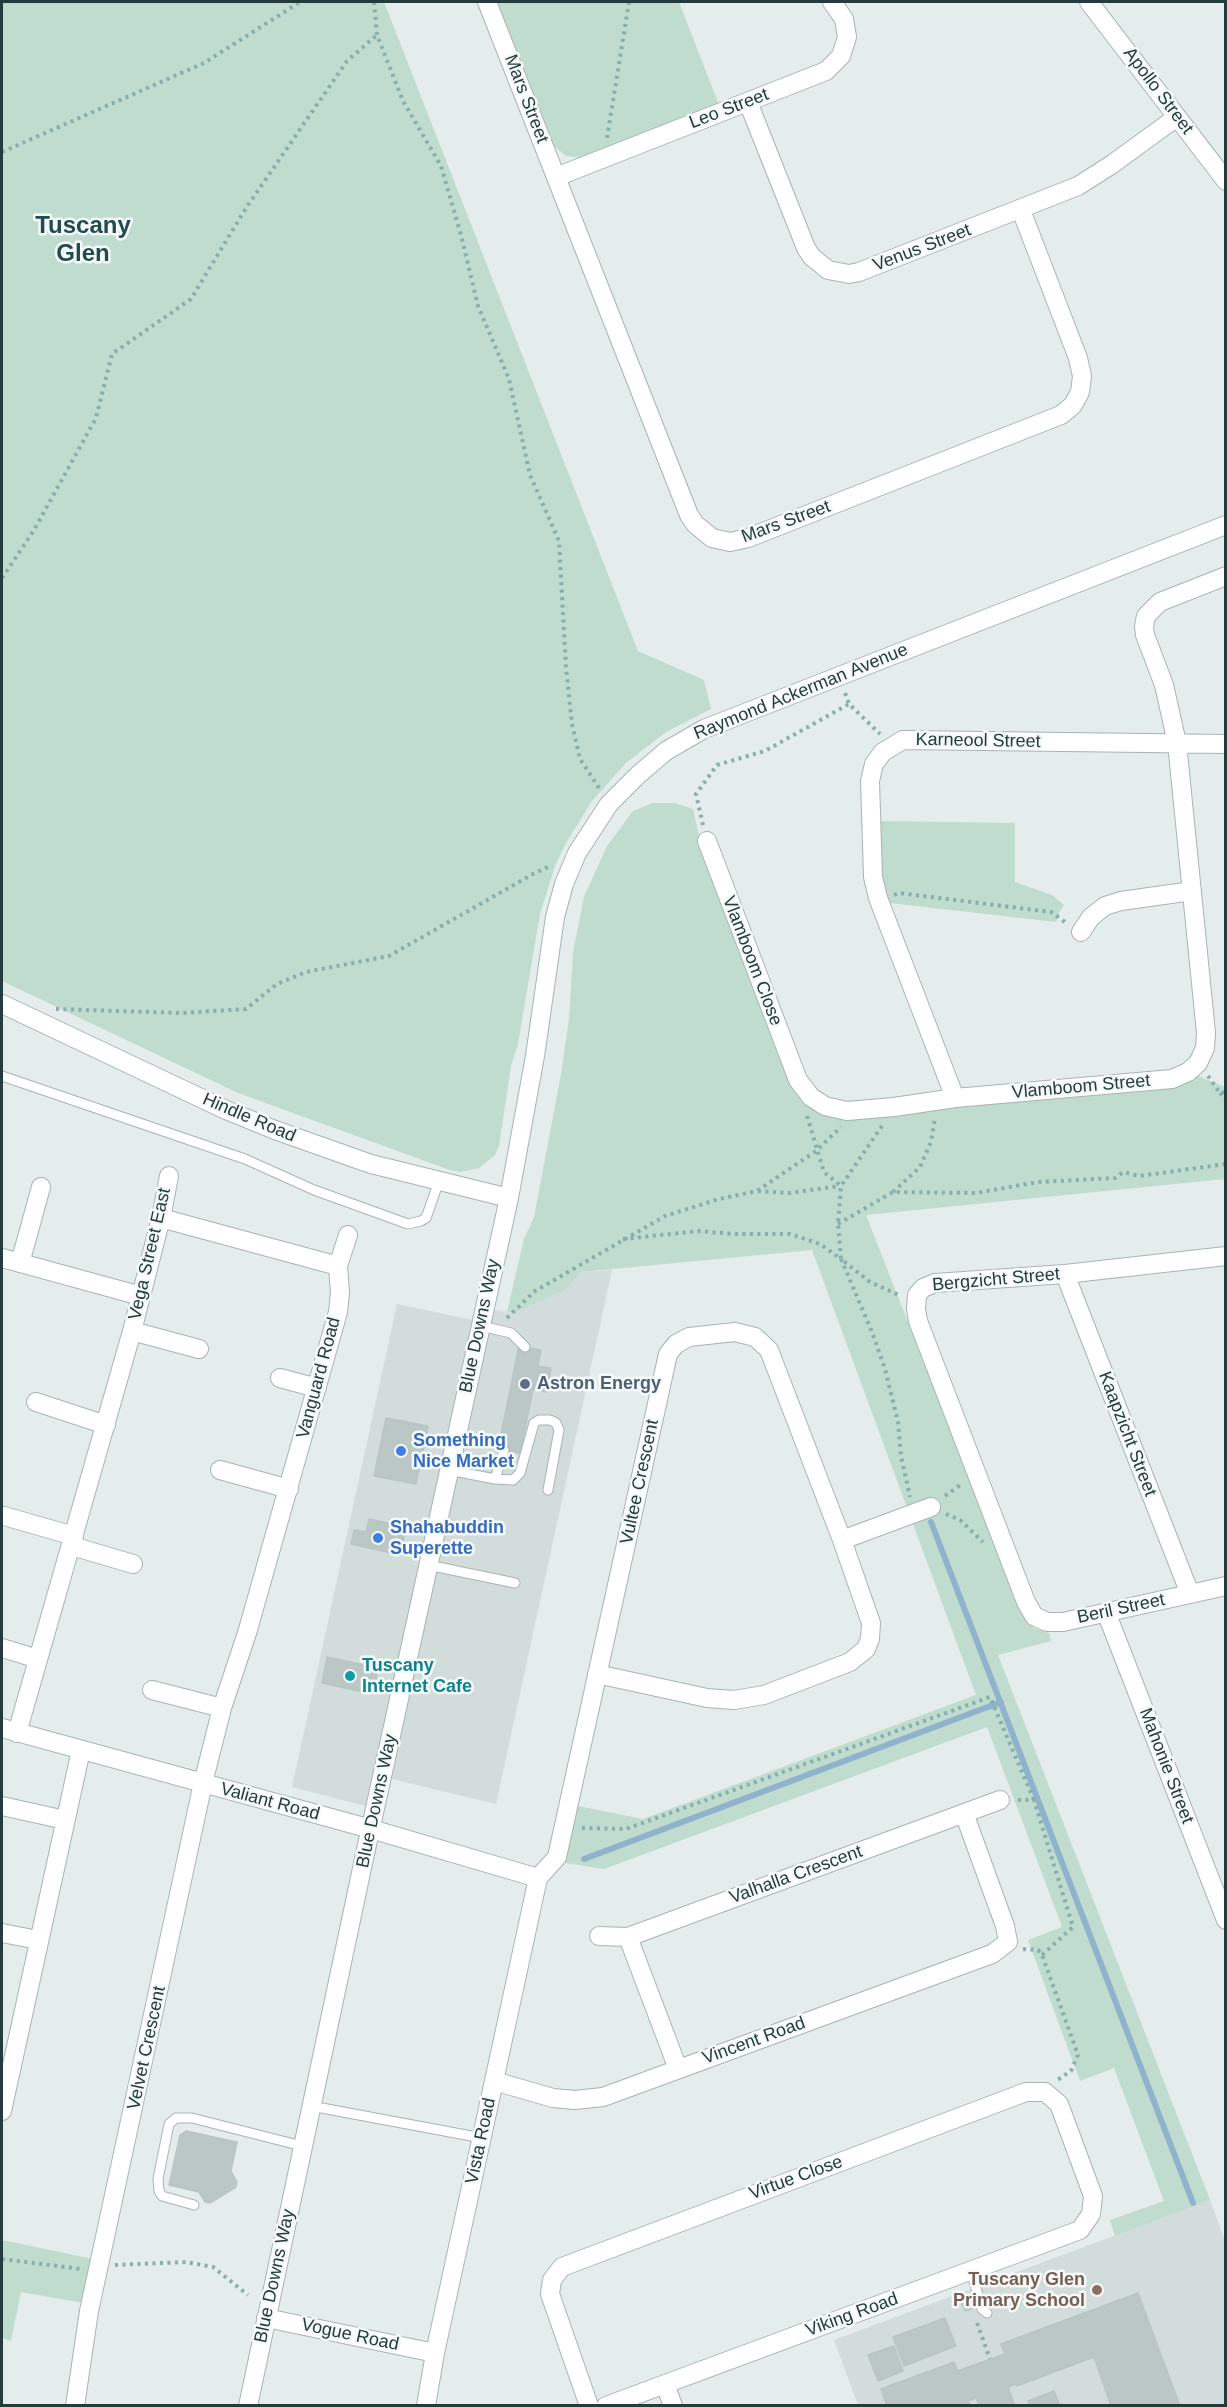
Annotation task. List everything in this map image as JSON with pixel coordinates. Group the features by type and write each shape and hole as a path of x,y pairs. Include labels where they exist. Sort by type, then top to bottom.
{"street":[{"name":"Mars Street","path":"487,2 689,515 702,532 712,538 730,542 748,537 1061,415 1073,405 1080,392 1082,376 1078,358 1021,210"},
{"name":"Leo Street","path":"556,177 826,71 841,56 847,37 843,19 832,2"},
{"name":"Apollo Street","path":"1089,2 1226,182"},
{"name":"Venus Street","path":"748,102 806,248 812,257 828,270 849,274 1021,210 1078,186 1177,117"},
{"name":"Raymond Ackerman Avenue","path":"508,1198 535,1056 555,917 564,885 578,854 609,804 666,751 714,725 1226,525"},
{"path":"1198,1063 1205,1048 1206,1033 1177,743 1164,685 1145,635 1146,616 1160,602 1226,576"},
{"name":"Karneool Street","path":"947,1100 878,898 873,877 870,781 874,764 883,752 903,740 1226,744"},
{"name":"Vlamboom Close","path":"707,841 798,1080"},
{"path":"1081,932 1091,917 1105,906 1121,901 1192,891"},
{"name":"Hindle Road","path":"2,1004 226,1110 371,1164 508,1198"},
{"name":"Vlamboom Street","path":"798,1080 811,1097 825,1106 847,1111 1172,1079 1188,1072 1198,1063"},
{"name":"Vega Street East","path":"9,1730 38,1659 73,1541 132,1331 161,1218 168,1176"},
{"path":"20,1263 41,1187"},
{"name":"Blue Downs Way","path":"248,2406 370,1829 508,1198"},
{"path":"161,1218 338,1266"},
{"name":"Vanguard Road","path":"203,1784 222,1708 247,1633 289,1489 339,1305 338,1266 348,1236"},
{"name":"Bergzicht Street","path":"1026,1602 918,1321 915,1309 917,1295 923,1288 935,1283 1065,1274 1225,1257"},
{"path":"2,1258 141,1296"},
{"name":"Kaapzicht Street","path":"1065,1274 1190,1594"},
{"name":"Vega Street East","path":"132,1331 199,1349"},
{"name":"Vultee Crescent","path":"538,1878 556,1857 667,1360 672,1348 682,1339 735,1332 755,1337 769,1350 842,1540 868,1615 871,1631 866,1649 850,1662 764,1695 734,1700 707,1698 597,1674"},
{"path":"280,1378 317,1388"},
{"path":"36,1402 106,1425"},
{"path":"220,1470 289,1489"},
{"path":"842,1540 922,1510"},
{"path":"4,1516 133,1564"},
{"name":"Beril Street","path":"1026,1602 1034,1616 1047,1622 1063,1622 1226,1586"},
{"name":"Mahonie Street","path":"1106,1612 1226,1920"},
{"path":"2,1648 38,1659"},
{"path":"152,1690 222,1708"},
{"name":"Valiant Road","path":"9,1730 370,1829 538,1878"},
{"path":"2,2111 7,2056 38,1940 81,1750"},
{"name":"Velvet Crescent","path":"75,2406 89,2311 203,1784"},
{"name":"Valhalla Crescent","path":"599,1936 628,1937 1000,1800"},
{"path":"2,1806 65,1820"},
{"path":"964,1813 1005,1926 1008,1942"},
{"name":"Vista Road","path":"426,2406 435,2353 538,1878"},
{"path":"2,1933 38,1940"},
{"path":"628,1937 678,2069"},
{"name":"Vincent Road","path":"494,2081 553,2098 575,2100 603,2097 992,1954 1008,1942"},
{"name":"Virtue Close","path":"590,2406 550,2294 552,2280 562,2267 1026,2092 1045,2092"},
{"name":"Viking Road","path":"606,2406 1080,2230 1091,2214 1093,2196 1059,2104 1045,2092"},
{"name":"Vogue Road","path":"266,2318 435,2353"},
{"path":"665,2384 673,2406"}],"lane":[{"path":"2,1076 245,1159 314,1190 408,1224 426,1218 439,1181"},
{"path":"480,1326 511,1333 525,1347"},
{"path":"449,1470 508,1481 518,1478 534,1423 539,1420 550,1420 556,1423 559,1430 548,1490"},
{"path":"495,1479 504,1450"},
{"path":"428,1565 515,1582"},
{"path":"311,2106 482,2138"},
{"path":"194,2205 162,2196 159,2191 158,2179 169,2124 176,2118 192,2118 303,2146"},
{"path":"971,2271 982,2309 987,2313"}],"path":[{"path":"2,152 204,63 300,2"},
{"path":"374,2 377,35 404,101 441,166 478,306 509,379 530,475 559,541 566,668 572,724 580,759 609,804"},
{"path":"602,159 629,2"},
{"path":"2,578 34,530 96,418 112,354 191,299 246,208 347,61 377,35"},
{"path":"844,693 849,704 891,746"},
{"path":"707,841 696,794 717,765 765,751 849,704"},
{"path":"62,1013 52,1009 182,1013 246,1009 277,984 306,972 389,956 533,874 578,854"},
{"path":"878,898 899,893 1051,912 1081,932"},
{"path":"1198,1063 1226,1100"},
{"path":"1220,1093 1226,1092"},
{"path":"838,1224 893,1192 920,1167 947,1100"},
{"path":"894,1107 841,1186 838,1224 841,1259 885,1369 898,1422 901,1456 922,1510"},
{"path":"806,1111 824,1172 841,1186"},
{"path":"757,1191 816,1151 841,1128 847,1111"},
{"path":"893,1192 976,1192 1038,1182 1115,1178 1123,1172 1138,1176 1226,1164"},
{"path":"504,1320 535,1291 665,1216 719,1199 757,1191 789,1193 841,1186"},
{"path":"623,1239 699,1231 790,1234 820,1244 870,1282 902,1296 917,1295"},
{"path":"922,1510 976,1473"},
{"path":"922,1510 960,1520 986,1544"},
{"path":"563,1828 626,1829 990,1697 1034,1800 1073,1927 1042,1955"},
{"path":"1000,1800 1034,1800"},
{"path":"1008,1942 1019,1948 1038,1950 1042,1955 1078,2055 1071,2071 1061,2076 1045,2092"},
{"path":"2,2259 80,2269 101,2264 186,2262 213,2267 248,2295"},
{"path":"975,2319 990,2359"}],"shaded area":[{"path":"612,1270 496,1804 384,1777 377,1809 292,1787 397,1304 483,1322 486,1309 514,1313 567,1286 581,1272"},
{"name":"Tuscany Glen Primary School","path":"1210,2200 1225,2241 1225,2405 858,2405 834,2340"}],"green space":[{"path":"2,2 384,2 638,651 704,680 711,709 666,732 626,763 592,801 566,843 555,866 540,914 518,1044 511,1066 499,1146 495,1155 479,1168 460,1172 450,1170 238,1093 2,981"},
{"path":"496,2 679,2 719,105 582,158 566,156 554,146 550,139"},
{"path":"653,803 675,803 693,809 701,845 791,1084 857,1118 1181,1085 1198,1076 1225,1087 1225,1179 866,1215 1023,1616 1034,1628 1049,1633 1051,1641 998,1655 1210,2200 1115,2236 1110,2220 1164,2201 1114,2068 1080,2081 1028,1940 1062,1927 987,1727 604,1869 565,1863 578,1806 643,1819 976,1695 812,1250 581,1272 566,1289 514,1313 507,1312 524,1239 534,1217 561,1074 569,1019 573,952 584,897 607,846 633,811"},
{"path":"879,821 1015,823 1015,882 1052,895 1064,905 1056,922 889,903 880,867"},
{"path":"2,2240 93,2259 83,2303 21,2292 11,2341 2,2338"}],"building":[{"path":"519,1346 541,1350 538,1366 551,1368 547,1392 533,1389 520,1453 498,1449"},
{"name":"Something Nice Market","path":"386,1418 428,1426 416,1484 374,1476"},
{"name":"Shahabuddin Superette","path":"369,1519 406,1527 400,1555 351,1544 354,1530 366,1532"},
{"name":"Tuscany Internet Cafe","path":"327,1657 378,1668 373,1694 322,1683"},
{"path":"186,2131 237,2142 231,2171 237,2182 236,2187 210,2203 205,2202 199,2192 169,2185 180,2135"},
{"path":"1138,2293 1180,2406 1111,2406 1094,2357 1017,2386 1016,2384 1008,2387 1015,2406 979,2406 976,2398 968,2401 970,2405 968,2406 887,2406 881,2389 954,2362 957,2371 1005,2354 1001,2344"},
{"path":"973,2296 977,2307 965,2311 961,2301"},
{"path":"945,2318 956,2346 904,2366 893,2337"},
{"path":"894,2346 903,2371 878,2381 868,2355"},
{"path":"1054,2391 1060,2406 1030,2406 1028,2401"}],"waterway":[{"path":"931,1522 1193,2203"},
{"path":"584,1859 1001,1702"}],"place":[{"name":"Astron Energy","path":"525,1384"},
{"name":"Something Nice Market","path":"401,1451"},
{"name":"Shahabuddin Superette","path":"378,1538"},
{"name":"Tuscany Internet Cafe","path":"350,1676"},
{"name":"Tuscany Glen Primary School","path":"1097,2290"}],"district":[{"name":"Tuscany Glen","path":"83,240"}]}
